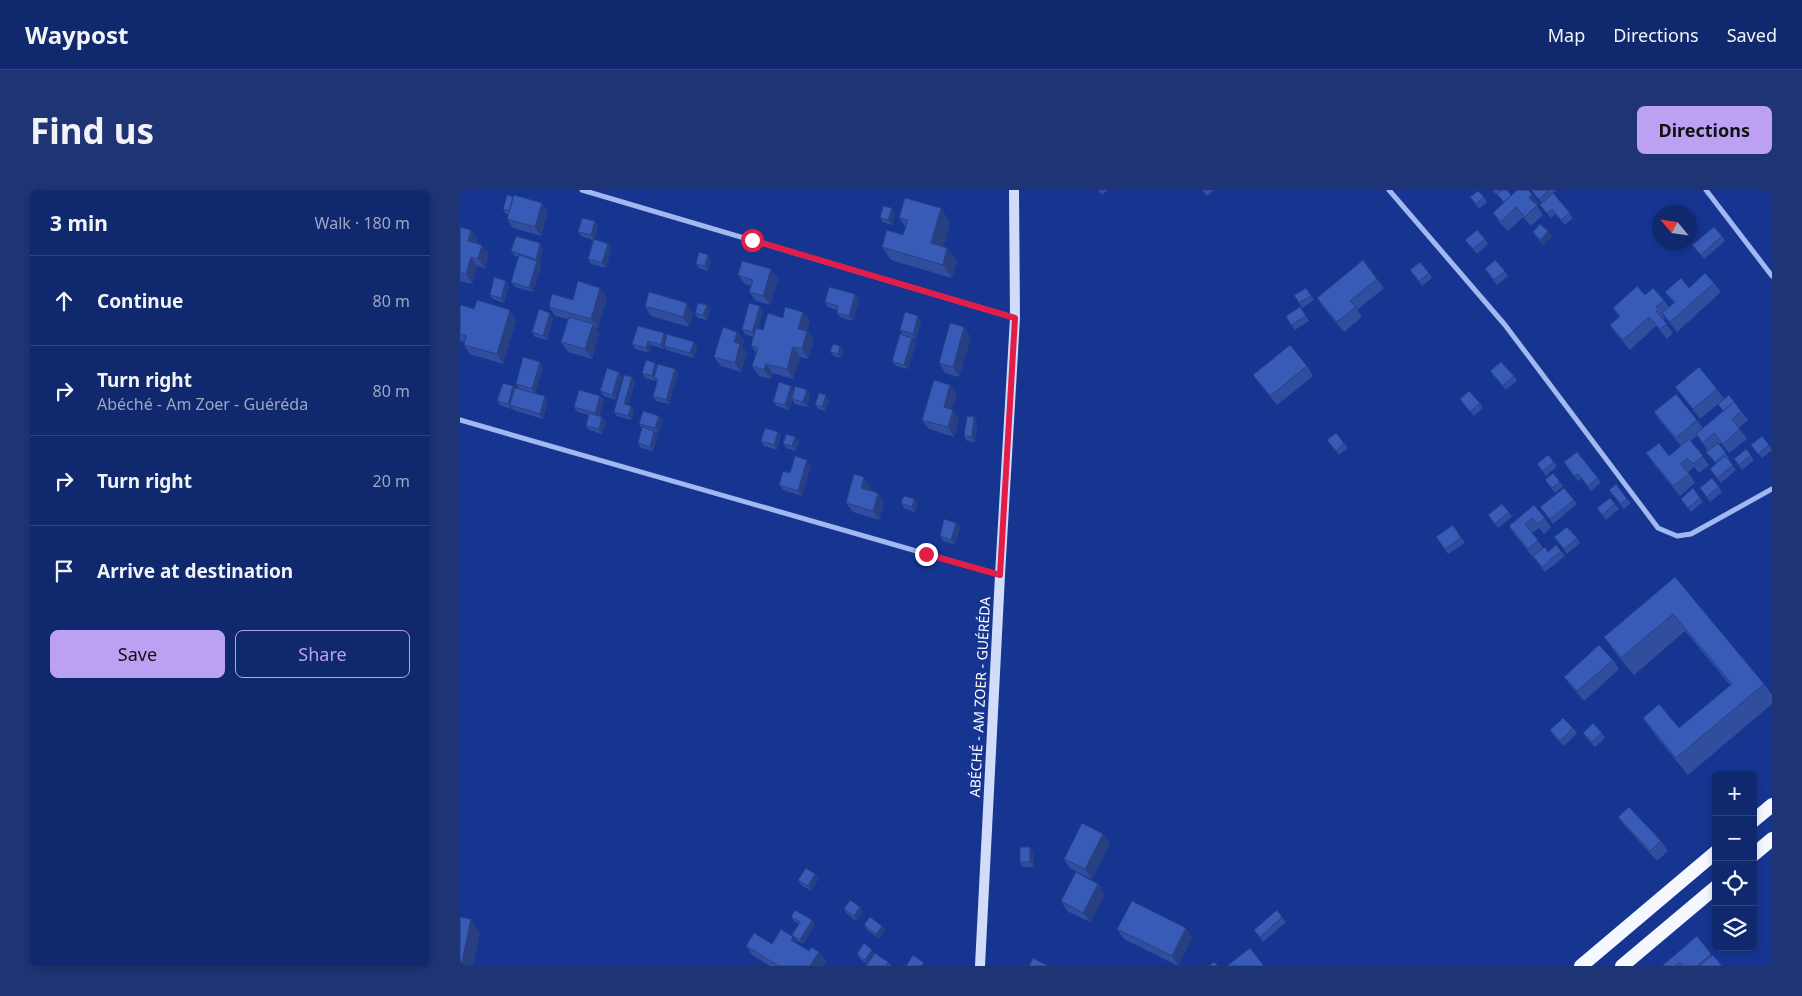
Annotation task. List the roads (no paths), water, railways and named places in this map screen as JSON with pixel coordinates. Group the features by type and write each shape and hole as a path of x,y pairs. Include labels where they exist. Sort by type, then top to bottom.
{"highway":[{"path":"1757,818 1772,805"},
{"path":"1757,852 1772,839"},
{"path":"1581,966 1712,855"},
{"path":"1622,966 1712,890"}],"main road":[{"name":"ABÉCHÉ - AM ZOER - GUÉRÉDA","path":"980,966 1015,318 1014,190"}],"street":[{"path":"582,190 1015,318"},
{"path":"1390,190 1504,325 1658,528 1677,536 1690,534 1772,490"},
{"path":"1706,190 1772,276"},
{"path":"460,420 1000,575"}]}
